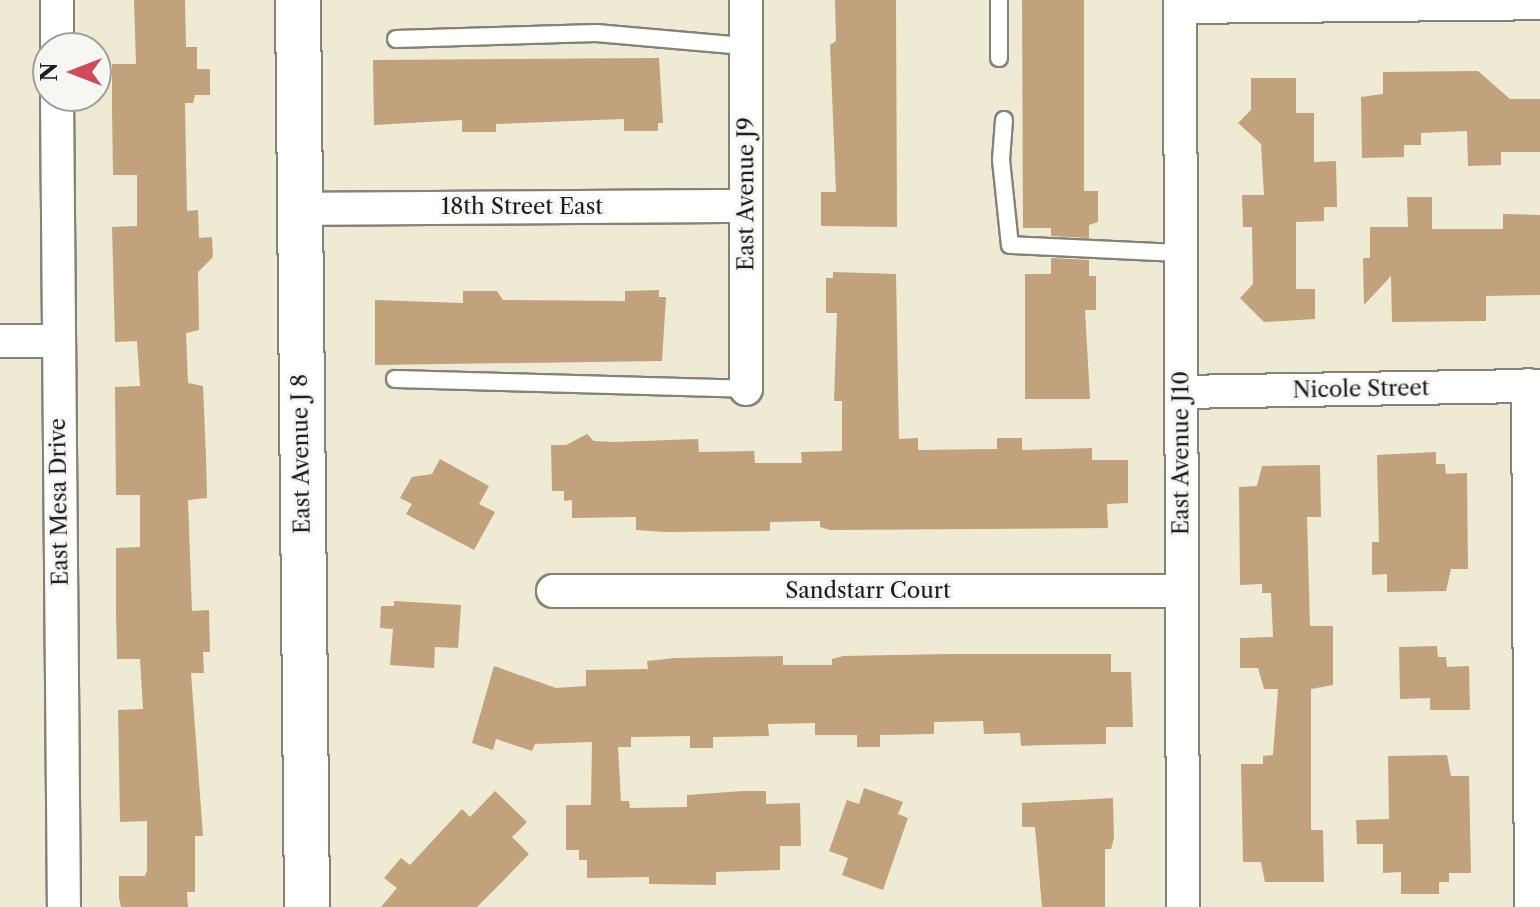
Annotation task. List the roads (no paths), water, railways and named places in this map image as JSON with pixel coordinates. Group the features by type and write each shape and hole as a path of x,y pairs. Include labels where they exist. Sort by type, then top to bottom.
{"street":[{"path":"57,0 57,32"},
{"name":"East Avenue J 8","path":"298,0 307,907"},
{"name":"East Avenue J9","path":"746,0 746,389"},
{"path":"1180,3 1540,3"},
{"name":"East Avenue J10","path":"1180,3 1183,907"},
{"name":"East Mesa Drive","path":"57,112 64,907"},
{"name":"18th Street East","path":"298,209 746,206"},
{"path":"0,341 57,341"},
{"path":"1531,907 1534,386"},
{"name":"Nicole Street","path":"1181,392 1534,386"},
{"name":"Sandstarr Court","path":"553,591 1182,591"}],"lane":[{"path":"999,0 999,58"},
{"path":"396,39 596,33 746,46"},
{"path":"1004,120 1001,160 1010,245 1181,253"},
{"path":"395,379 746,389"}]}
